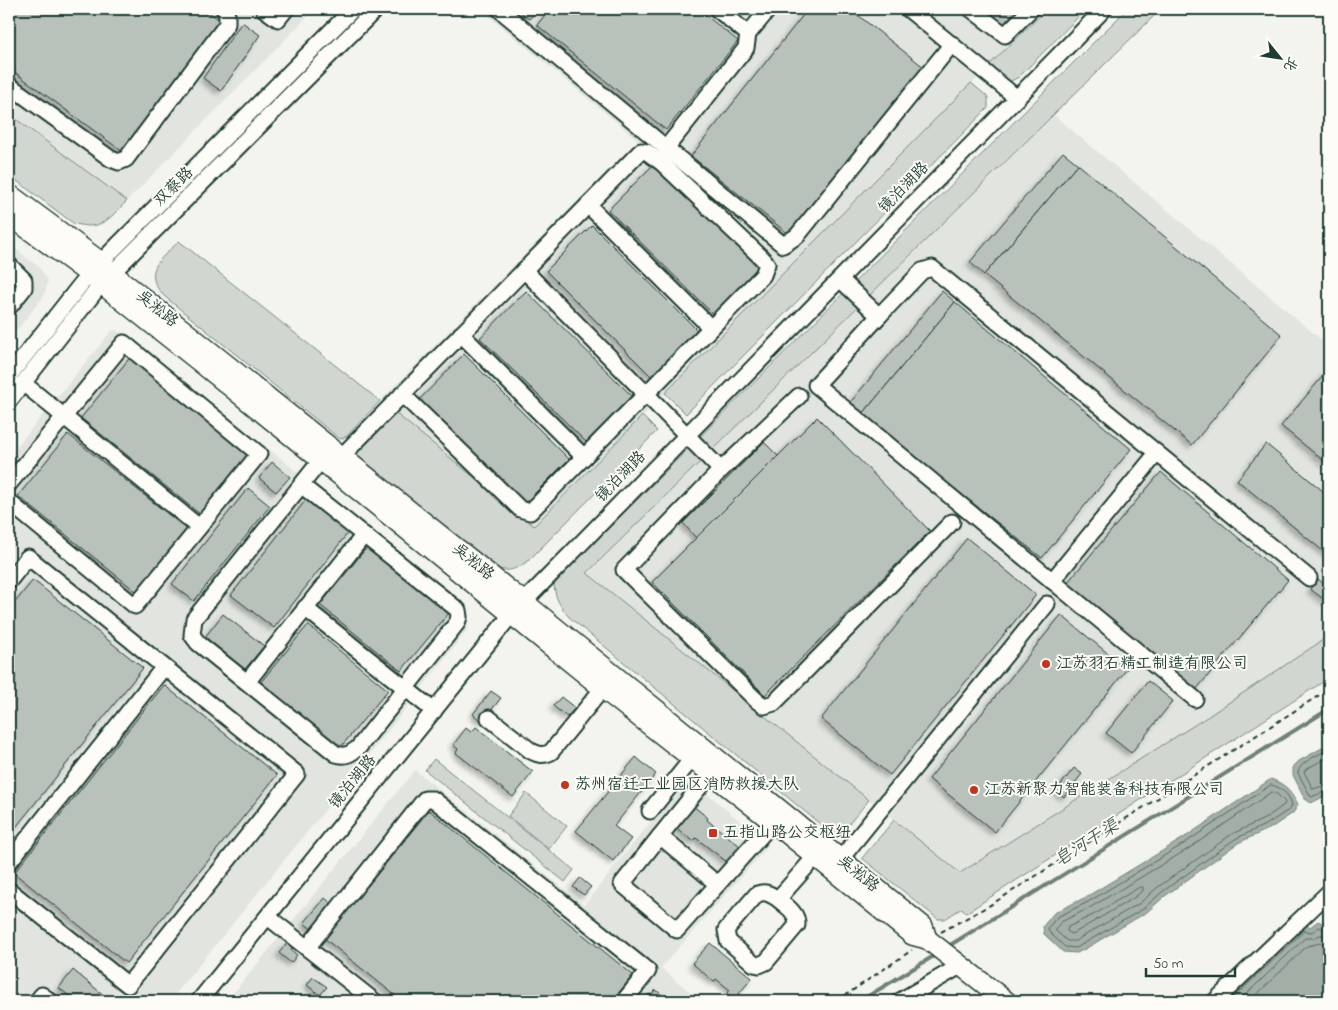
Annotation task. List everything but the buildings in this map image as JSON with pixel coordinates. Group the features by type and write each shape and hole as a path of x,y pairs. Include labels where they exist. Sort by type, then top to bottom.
{"main road":[{"name":"吴淞路","path":"9,194 101,273 331,461 518,608 836,865 912,935 927,939 1006,1001"},
{"name":"吴淞路","path":"9,215 101,273"},
{"name":"吴淞路","path":"518,608 603,688 697,753 711,773 815,857 836,865"}],"street":[{"path":"9,86 111,159 119,162 126,159 227,24 227,14 224,9"},
{"path":"264,9 278,19 286,9"},
{"name":"双蔡路","path":"9,376 101,273 353,9"},
{"name":"双蔡路","path":"9,400 101,273 376,9"},
{"path":"499,9 783,246 797,236 952,44"},
{"path":"717,9 748,34"},
{"path":"666,148 746,48 748,34 769,9"},
{"path":"908,9 1017,98"},
{"path":"971,9 1005,35 1031,9"},
{"name":"镜泊湖路","path":"199,1001 518,608 1104,9"},
{"path":"301,485 458,610 459,616 457,623 358,748 349,755 343,756 336,754 198,643 192,635 194,619 301,485 331,461 402,394 641,150 662,163 767,264 763,275 530,512 520,509 402,394"},
{"path":"588,205 711,328"},
{"path":"9,265 24,280 24,288 9,307"},
{"path":"1194,699 816,385 879,316 922,271 932,268 1309,578"},
{"path":"524,270 721,470"},
{"path":"840,279 879,316"},
{"path":"461,334 584,457"},
{"path":"9,484 124,343 259,454 135,606 9,502"},
{"path":"23,383 199,527"},
{"path":"798,396 721,470 624,570 756,700 764,706 774,703 952,522"},
{"path":"1052,581 1157,452"},
{"path":"247,682 364,535"},
{"path":"9,581 28,557 297,774 128,985 9,890"},
{"path":"836,865 1047,604"},
{"path":"306,608 434,711"},
{"path":"9,862 164,667"},
{"path":"490,718 531,751 538,755 545,755 551,752 603,688"},
{"path":"650,811 697,753"},
{"path":"711,773 622,884 677,930 773,822"},
{"path":"307,948 425,799 433,799 648,971 624,1001"},
{"path":"660,836 717,884"},
{"path":"778,899 815,857"},
{"path":"762,892 768,893 778,899 795,915 798,920 797,925 766,962 759,965 754,964 728,941 726,930 757,894 762,892"},
{"path":"1215,1001 1329,892"},
{"path":"268,916 374,1001"},
{"path":"900,1001 960,966"},
{"path":"37,1001 42,995 50,1001"}],"path":[{"path":"837,1001 927,939 992,904 1329,689"}],"shaded area":[{"path":"9,9 315,9 127,201 9,114"},
{"path":"480,9 1046,9 534,526 380,401 638,140"},
{"path":"1047,9 1086,9 1019,77 1011,81 1001,78 987,67"},
{"path":"1127,9 1161,9 587,573 869,800 837,838 569,617 559,602 554,585"},
{"path":"971,83 988,97 988,108 686,414 665,393"},
{"path":"9,114 127,201 109,218 97,225 90,226 73,223 9,175"},
{"path":"1054,115 1329,346 1329,636 1207,717 960,873 587,573"},
{"path":"179,241 380,401 346,437 340,439 164,296 157,287 154,273 160,260"},
{"path":"9,244 39,267 48,281 44,296 9,340"},
{"path":"112,330 125,333 467,609 468,629 348,782 170,1001 9,1001 9,456"},
{"path":"394,412 534,526 642,416 657,431 528,561 514,569 502,570 491,566 359,460 356,454 362,444"},
{"path":"1329,636 1329,678 966,913 962,908 945,919 938,919 862,858 894,820 960,873 1207,717"},
{"path":"434,759 574,870 565,882 425,770"},
{"path":"415,770 584,905 687,777 769,845 661,968 701,1001 227,1001"},
{"path":"526,793 567,826 549,849 508,816"}],"water":[{"path":"1329,744 1329,794 1311,803 1305,799 1293,775 1293,767 1299,761"},
{"path":"1271,779 1280,783 1294,796 1298,805 1293,813 1271,828 1238,843 1165,896 1147,912 1077,953 1063,952 1044,934 1043,926 1054,913 1086,897 1182,839"},
{"path":"1318,921 1326,925 1329,924 1329,1001 1223,1001 1305,922 1310,927"}],"waterway":[{"name":"皂河干渠","path":"947,947 1329,709"},
{"name":"皂河干渠","path":"860,1001 937,954"}],"place":[{"name":"江苏羽石精工制造有限公司","path":"1046,664"},
{"name":"苏州宿迁工业园区消防救援大队","path":"565,785"},
{"name":"江苏新聚力智能装备科技有限公司","path":"974,790"},
{"name":"五指山路公交枢纽","path":"713,833"}]}
